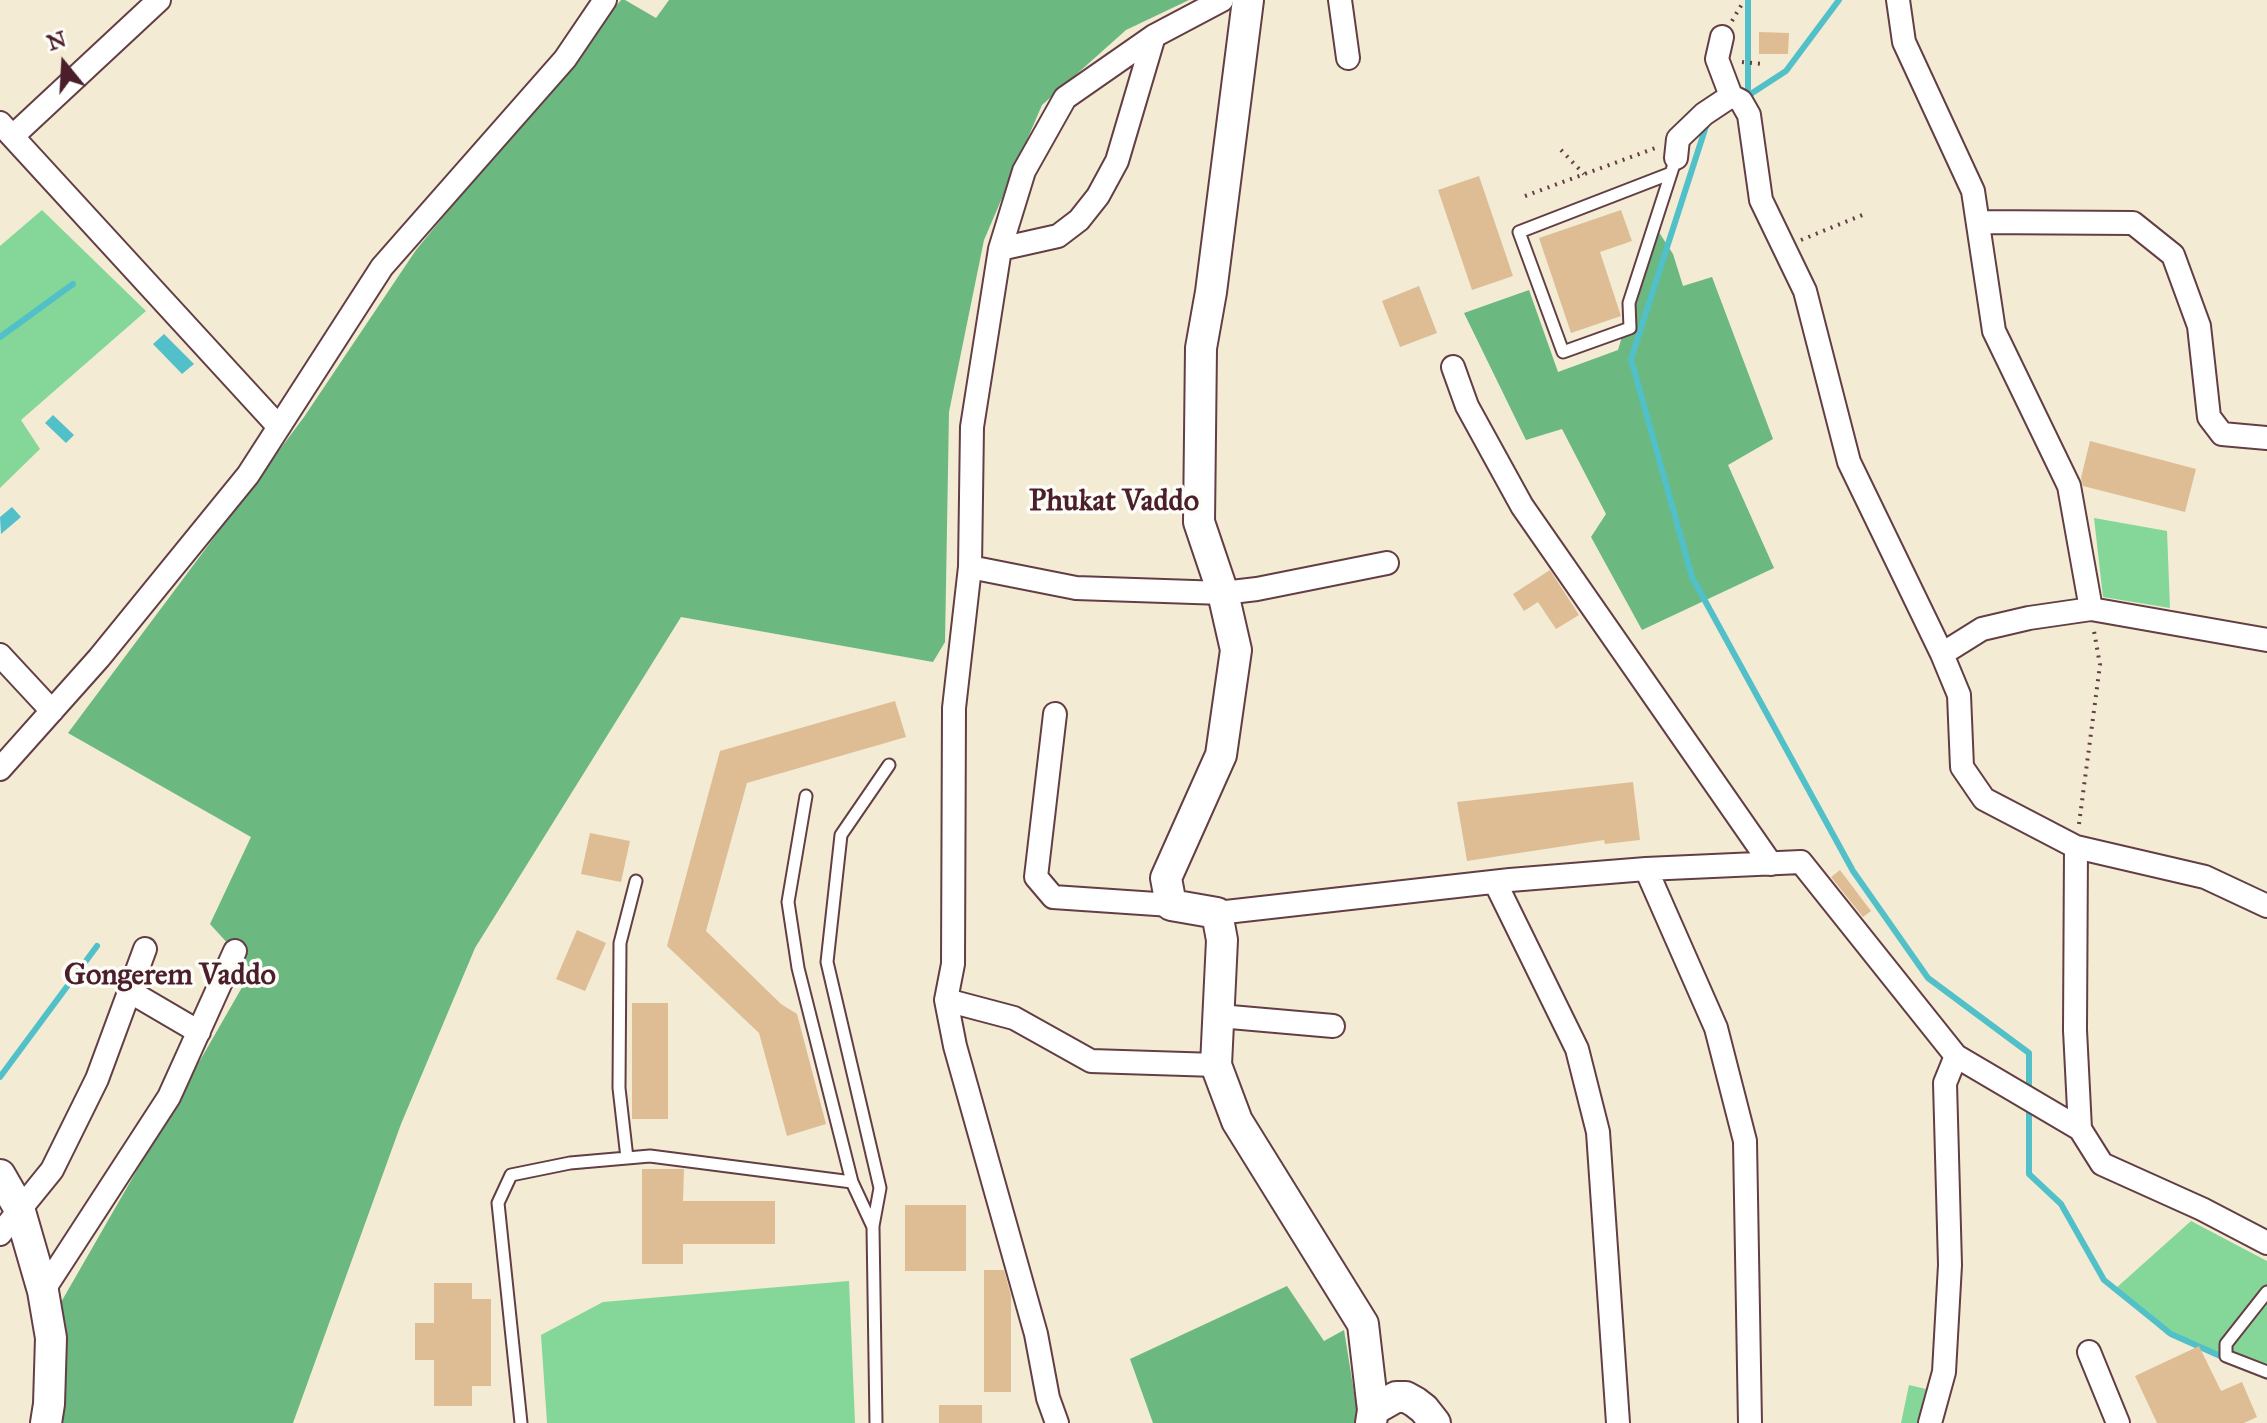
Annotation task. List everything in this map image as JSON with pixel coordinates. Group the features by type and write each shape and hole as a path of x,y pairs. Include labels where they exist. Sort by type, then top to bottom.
{"street":[{"path":"159,0 6,130 279,427"},
{"path":"1057,1423 1048,1398 1036,1334 952,1034 946,1000 953,964 954,708 970,567 972,427 1000,249 1024,171 1065,98 1154,36 1222,0"},
{"path":"1171,905 1166,878 1221,755 1236,650 1223,593 1199,522 1201,348 1211,292 1248,0"},
{"path":"1340,0 1348,58"},
{"path":"1898,0 1904,42 1973,191 1994,331 2069,486 2091,609"},
{"path":"0,769 99,658 248,475 382,267 565,59 601,2"},
{"path":"1000,249 1058,236 1079,220 1098,196 1117,161 1154,36"},
{"path":"1722,37 1717,59 1731,96 1741,101 1749,115 1761,200 1805,291 1849,462 1959,695 1962,767 1984,799 2076,847 2205,877 2267,906"},
{"path":"1675,157 1704,114 1731,96"},
{"path":"1978,222 2133,223 2173,255 2199,326 2209,417 2222,434 2267,438"},
{"path":"1453,367 1467,406 1522,506 1771,864"},
{"path":"970,567 1076,588 1223,593 1387,563"},
{"path":"1942,654 1982,629 2091,609 2267,640"},
{"path":"0,655 52,711"},
{"path":"1055,714 1036,877 1053,897 1171,905 1217,913 1495,882 1646,869 1801,862 1956,1056 2080,1129 2102,1164 2202,1209 2267,1243"},
{"path":"2076,847 2075,1030 2080,1129"},
{"path":"1646,869 1716,1028 1745,1141 1750,1423"},
{"path":"1495,882 1577,1049 1598,1132 1618,1423"},
{"path":"1217,913 1222,940 1216,1065 1237,1121 1363,1324 1372,1416"},
{"path":"0,1234 52,1170 97,1079 145,949"},
{"path":"43,1291 169,1097 235,951"},
{"path":"129,991 199,1032"},
{"path":"946,1000 1014,1018 1091,1061 1216,1065"},
{"path":"1219,1016 1333,1026"},
{"path":"1930,1423 1944,1372 1950,1265 1945,1083 1956,1056"},
{"path":"0,1175 19,1208 43,1291 51,1338 46,1423"},
{"path":"2089,1352 2118,1423"},
{"path":"1372,1416 1388,1400 1406,1397 1424,1409 1435,1423"}],"lane":[{"path":"1675,157 1629,303 1630,328 1563,352 1519,232 1675,157"},
{"path":"876,1423 873,1227 880,1188 827,962 841,835 889,765"},
{"path":"806,796 788,902 798,968 852,1182 873,1227"},
{"path":"627,1158 619,1088 620,954 636,881"},
{"path":"521,1423 498,1203 511,1175 570,1163 650,1156 852,1182"},
{"path":"2267,1292 2226,1344 2226,1356 2267,1372"}],"path":[{"path":"1561,150 1585,175"},
{"path":"1525,196 1585,175 1675,157"},
{"path":"1784,247 1865,214"},
{"path":"2076,847 2100,665 2091,609"}],"green space":[{"path":"621,0 656,18 669,0 1189,0 1126,30 1042,105 984,240 949,412 945,642 933,662 681,617 475,948 401,1124 293,1423 58,1423 60,1304 252,970 210,924 251,837 68,733 304,417 416,250"},
{"path":"42,210 146,311 21,420 40,449 0,488 0,246"},
{"path":"1655,226 1673,254 1683,286 1712,277 1773,439 1728,465 1774,568 1642,630 1591,537 1606,514 1562,429 1526,440 1464,313 1529,290 1558,372 1618,350"},
{"path":"2094,518 2167,531 2170,608 2103,597"},
{"path":"2191,1221 2267,1261 2267,1380 2167,1335 2115,1289"},
{"path":"849,1281 855,1423 547,1423 541,1335 603,1302"},
{"path":"1287,1286 1324,1341 1344,1330 1359,1423 1153,1423 1130,1359"},
{"path":"1909,1385 1926,1389 1917,1423 1901,1423"}],"water":[{"path":"164,334 194,364 182,374 153,344"},
{"path":"53,415 74,435 66,443 45,423"},
{"path":"12,507 21,517 1,534 0,517"}],"building":[{"path":"1759,32 1789,33 1788,54 1759,54"},
{"path":"1479,176 1513,276 1472,290 1438,190"},
{"path":"1621,210 1632,241 1600,252 1621,316 1571,333 1539,238"},
{"path":"1419,286 1437,333 1400,347 1382,301"},
{"path":"2090,441 2196,469 2185,512 2083,486 2081,478"},
{"path":"1550,570 1579,615 1556,629 1538,602 1524,611 1513,594"},
{"path":"895,701 906,737 747,783 706,931 781,1004 797,1014 826,1124 787,1136 759,1033 667,946 720,751"},
{"path":"1633,782 1640,840 1605,844 1604,840 1467,861 1457,802"},
{"path":"590,833 630,841 621,882 581,874"},
{"path":"1840,870 1871,911 1863,917 1831,877"},
{"path":"577,930 606,943 585,991 556,979"},
{"path":"632,1003 668,1003 668,1119 632,1119"},
{"path":"642,1169 684,1169 683,1201 775,1201 775,1244 683,1244 683,1264 642,1264"},
{"path":"905,1205 966,1205 966,1271 905,1271"},
{"path":"984,1270 1004,1270 1011,1296 1011,1392 984,1392"},
{"path":"434,1283 472,1283 472,1299 491,1299 491,1386 472,1386 472,1406 434,1406 434,1360 415,1360 415,1323 434,1323"},
{"path":"2199,1346 2221,1391 2242,1382 2257,1417 2244,1423 2157,1423 2135,1376"},
{"path":"939,1405 982,1405 982,1423 939,1423"}],"waterway":[{"path":"1748,0 1748,96"},
{"path":"1746,97 1786,71 1839,0"},
{"path":"1710,121 1631,359 1692,577 1853,871 1928,978 2029,1053 2029,1092"},
{"path":"0,337 73,284"},
{"path":"0,1077 97,946"},
{"path":"2029,1104 2029,1174 2061,1204 2104,1280 2171,1334 2227,1359"}],"district":[{"name":"Phukat Vaddo","path":"1114,503"},
{"name":"Gongerem Vaddo","path":"170,977"}]}
